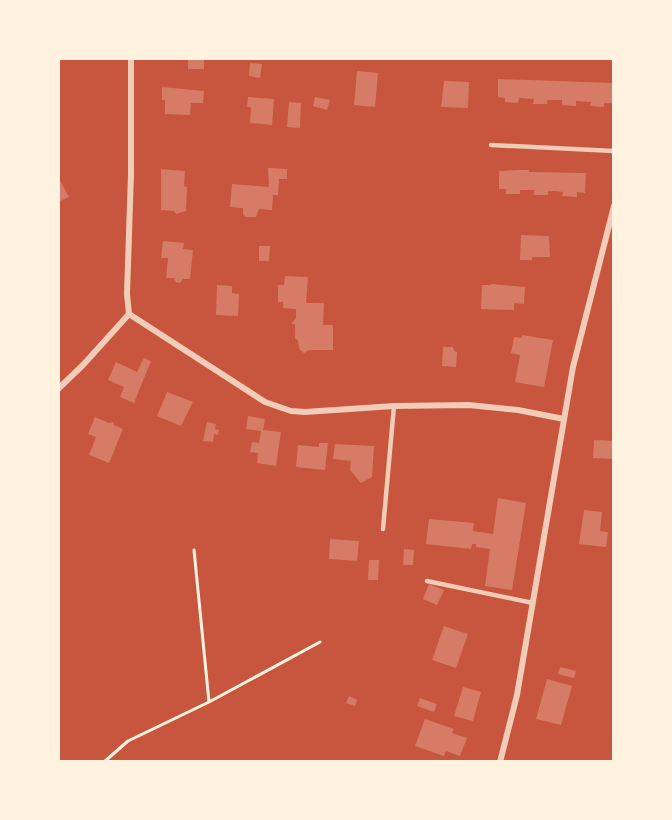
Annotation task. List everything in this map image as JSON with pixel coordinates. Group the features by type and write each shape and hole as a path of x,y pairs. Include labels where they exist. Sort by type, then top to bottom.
{"street":[{"path":"58,388 83,365 129,314 127,294 131,174 131,58"},
{"path":"500,762 517,695 573,367 614,206"},
{"path":"129,314 265,402 279,408 305,412 394,406 469,405 518,410 564,419"}],"lane":[{"path":"491,145 614,151"},
{"path":"383,529 394,406"},
{"path":"427,581 533,603"}],"path":[{"path":"194,550 209,702"},
{"path":"104,762 128,741 209,702 320,642"}],"building":[{"path":"188,58 204,58 204,69 188,69"},
{"path":"250,63 262,64 260,78 249,76"},
{"path":"357,71 378,73 375,107 354,105"},
{"path":"498,79 614,83 613,103 604,103 604,107 590,106 591,102 576,101 576,106 562,105 562,100 547,100 547,104 533,104 534,99 519,98 518,103 505,102 505,98 498,97"},
{"path":"444,81 469,82 468,108 441,107"},
{"path":"162,87 204,91 203,103 191,103 190,115 165,114"},
{"path":"248,97 274,99 272,125 250,123 251,107 247,107"},
{"path":"315,97 330,100 327,110 313,106"},
{"path":"289,102 301,103 300,128 287,127"},
{"path":"268,168 287,169 287,179 279,179 278,195 273,195 272,210 259,209 256,217 245,217 243,208 230,207 232,184 269,187"},
{"path":"161,169 185,171 186,211 176,214 174,211 161,210"},
{"path":"529,170 529,172 586,173 585,193 577,192 577,197 562,196 563,192 555,191 548,191 548,195 534,195 534,190 520,190 520,194 506,194 506,189 499,189 499,171"},
{"path":"58,177 69,197 58,202"},
{"path":"521,235 549,236 550,257 520,260"},
{"path":"163,241 184,243 183,249 193,250 190,279 183,279 180,283 174,278 166,278 168,258 161,258"},
{"path":"259,246 270,246 269,261 259,261"},
{"path":"285,276 308,277 306,303 324,303 323,325 333,325 333,350 309,350 304,353 299,349 298,340 295,339 295,324 291,324 296,318 296,309 283,308 283,302 278,302 278,285 284,285"},
{"path":"217,285 232,286 232,293 239,294 238,316 216,315"},
{"path":"482,285 525,287 524,304 514,303 514,310 481,309"},
{"path":"522,335 553,340 544,387 515,382 520,355 511,353 514,337 522,338"},
{"path":"443,347 453,347 457,352 456,367 442,366"},
{"path":"144,358 151,361 134,403 120,397 124,387 108,380 116,362 137,372"},
{"path":"167,392 193,402 181,426 157,416"},
{"path":"248,416 265,419 263,430 281,432 276,466 257,463 258,453 250,452 252,442 259,443 261,431 246,429"},
{"path":"95,417 109,423 113,422 114,425 123,429 109,463 89,455 96,437 88,434"},
{"path":"207,422 216,424 215,429 219,430 218,435 214,434 213,442 203,441"},
{"path":"594,440 614,441 614,459 593,458"},
{"path":"319,443 328,443 325,470 296,467 298,445 319,447"},
{"path":"335,444 374,446 372,477 361,483 350,470 351,461 333,459"},
{"path":"498,498 526,503 512,590 485,586 490,549 476,547 476,544 472,544 471,549 426,544 429,519 474,523 473,531 493,534"},
{"path":"584,510 602,512 600,531 608,532 606,547 579,544"},
{"path":"330,539 359,541 357,561 329,559"},
{"path":"404,549 414,550 413,565 403,565"},
{"path":"369,560 379,560 378,580 368,580"},
{"path":"429,584 444,590 437,605 423,599"},
{"path":"444,626 468,634 456,668 432,660"},
{"path":"560,667 576,671 574,678 558,674"},
{"path":"547,679 572,686 561,725 536,719"},
{"path":"463,687 481,692 473,721 454,716"},
{"path":"349,696 357,700 355,706 346,703"},
{"path":"420,698 437,704 434,712 417,706"},
{"path":"425,719 454,729 452,733 467,738 460,756 446,751 444,756 415,746"}]}
